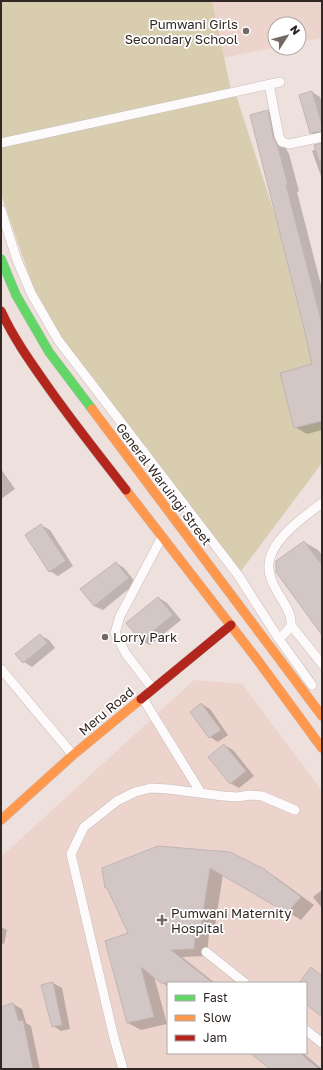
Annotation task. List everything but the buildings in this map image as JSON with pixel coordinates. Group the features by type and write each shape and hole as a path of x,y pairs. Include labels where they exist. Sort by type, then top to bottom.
{"main road":[{"name":"General Waruingi Street","path":"1,259 23,308 49,352 322,716"},
{"path":"1,311 8,326 29,360 62,407 231,626 322,748"},
{"name":"Meru Road","path":"1,820 72,756 142,697 231,626"}],"lane":[{"path":"1,143 280,82"},
{"path":"269,84 279,136 282,142 289,144 322,137"},
{"path":"1,210 17,260 31,293 58,340 238,575 318,693"},
{"path":"322,502 296,523 278,543 270,556 269,572 277,593 290,614 291,625 322,664"},
{"path":"153,689 126,654 116,633 120,616 162,536"},
{"path":"280,639 291,625"},
{"path":"1,669 72,756"},
{"path":"142,697 201,793"},
{"path":"123,1069 114,1038 71,854 84,827 117,801 135,792 151,788 237,797 250,795 262,796 295,810"},
{"path":"206,952 244,982"},
{"path":"307,1031 322,1043"}],"shaded area":[{"path":"1,1 212,1 231,90 235,92 322,360 322,463 238,575 43,315 1,194"},
{"name":"Pumwani Girls Secondary School","path":"210,1 322,1 322,38 307,41 307,16 267,16 267,49 224,58"},
{"name":"Pumwani Maternity Hospital","path":"194,680 242,684 322,791 322,1069 1,1069 1,857"}],"traffic: fast":[{"path":"1,259 16,295 49,352 92,409"}],"traffic: slow":[{"path":"92,409 322,716"},
{"path":"126,490 256,658 322,748"},
{"path":"1,820 73,755 141,699"}],"traffic: jam":[{"path":"1,311 27,357 75,424 126,490"},
{"path":"141,699 231,625"}],"place":[{"name":"Pumwani Girls Secondary School","path":"246,31"},
{"name":"Lorry Park","path":"105,637"},
{"name":"Pumwani Maternity Hospital","path":"162,920"}]}
